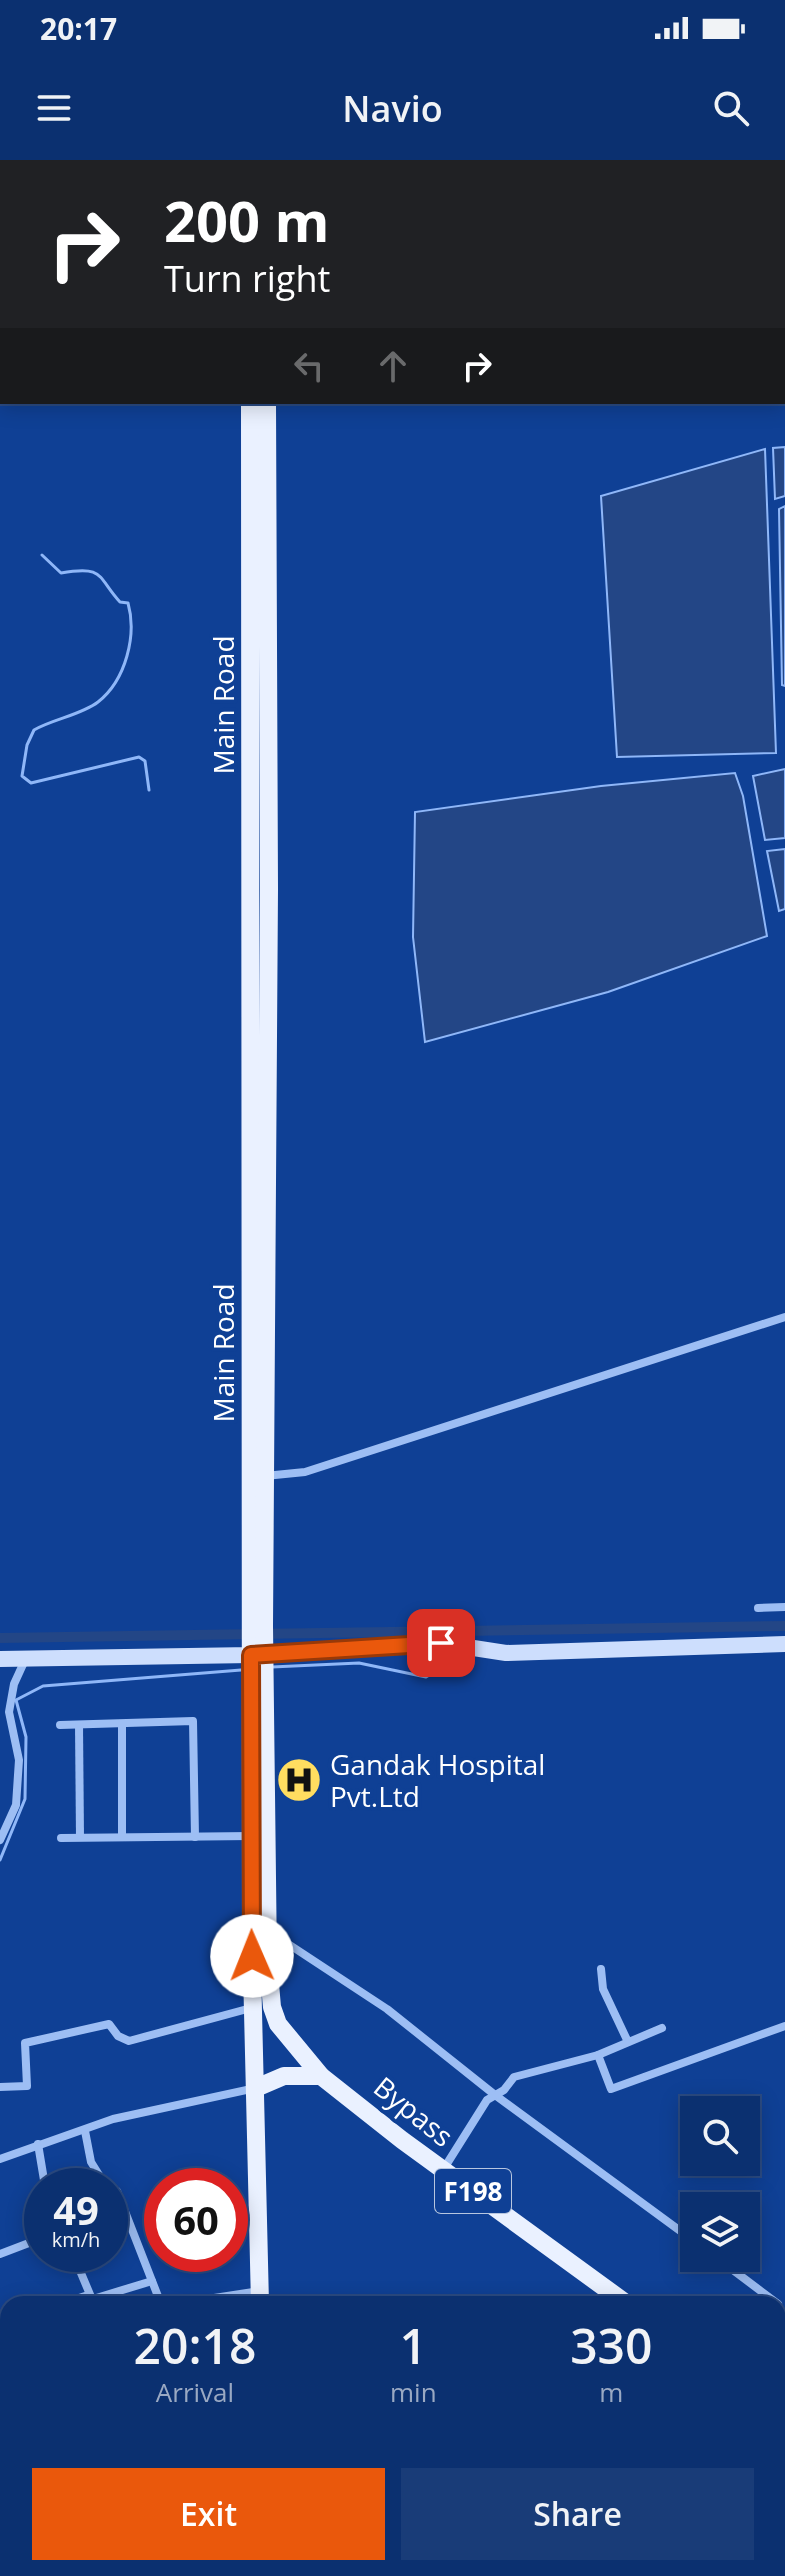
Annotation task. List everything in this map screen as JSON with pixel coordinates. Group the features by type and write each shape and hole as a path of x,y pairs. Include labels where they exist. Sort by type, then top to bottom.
{"main road":[{"name":"Main Road","path":"250,404 260,864 265,1477 257,1625"},
{"name":"Main Road","path":"260,2296 253,2007 260,1835 257,1625 260,864 267,404"},
{"path":"0,1659 441,1643 506,1653 785,1644"},
{"name":"Main Road","path":"260,1835 270,1932 268,1961"},
{"name":"Bypass","path":"268,1961 272,2007 278,2024 321,2076 443,2170 616,2296"},
{"path":"256,2088 284,2076 321,2076"}],"street":[{"path":"265,1477 305,1472 785,1317"},
{"path":"758,1608 785,1607"},
{"path":"0,1840 16,1805 19,1760 9,1712 14,1684 25,1659"},
{"path":"60,1725 193,1721 195,1837"},
{"path":"122,1724 122,1837"},
{"path":"79,1725 80,1837"},
{"path":"61,1838 260,1835"},
{"path":"270,1932 387,2009 495,2095 680,2231"},
{"path":"601,1969 603,1989 628,2042"},
{"path":"0,2087 27,2086 25,2043 109,2024 118,2036 129,2041 253,2007"},
{"path":"598,2055 611,2089 785,2026"},
{"path":"443,2170 487,2100 514,2077 598,2055 662,2028"},
{"path":"0,2159 113,2119 256,2088"},
{"path":"85,2131 95,2168"},
{"path":"38,2144 42,2168"},
{"path":"128,2219 158,2296"},
{"path":"0,2254 24,2245"},
{"path":"81,2272 91,2296"},
{"path":"736,2272 767,2296"},
{"path":"102,2296 152,2281"}],"water":[{"path":"785,447 785,496 775,499 773,448"},
{"path":"765,449 776,753 617,757 601,496"},
{"path":"785,506 785,686 782,685 779,509"},
{"path":"785,769 785,838 765,840 753,776"},
{"path":"735,773 743,796 767,936 608,992 425,1042 413,937 415,812 601,786"},
{"path":"785,849 785,909 779,911 767,851"}],"waterway":[{"path":"42,555 61,573 93,572 120,602 128,603 130,643 122,669 108,693 84,710 34,730 27,745 22,776 31,783 139,757 145,761 149,790"},
{"path":"0,1638 785,1626"},
{"path":"272,1667 359,1663 426,1677 438,1670 443,1658"},
{"path":"0,1860 25,1799 26,1737 16,1700 43,1686 241,1670"}],"place":[{"name":"Gandak Hospital Pvt.Ltd","path":"299,1780"}],"route":[{"path":"252,1956 251,1655 441,1643"}]}
